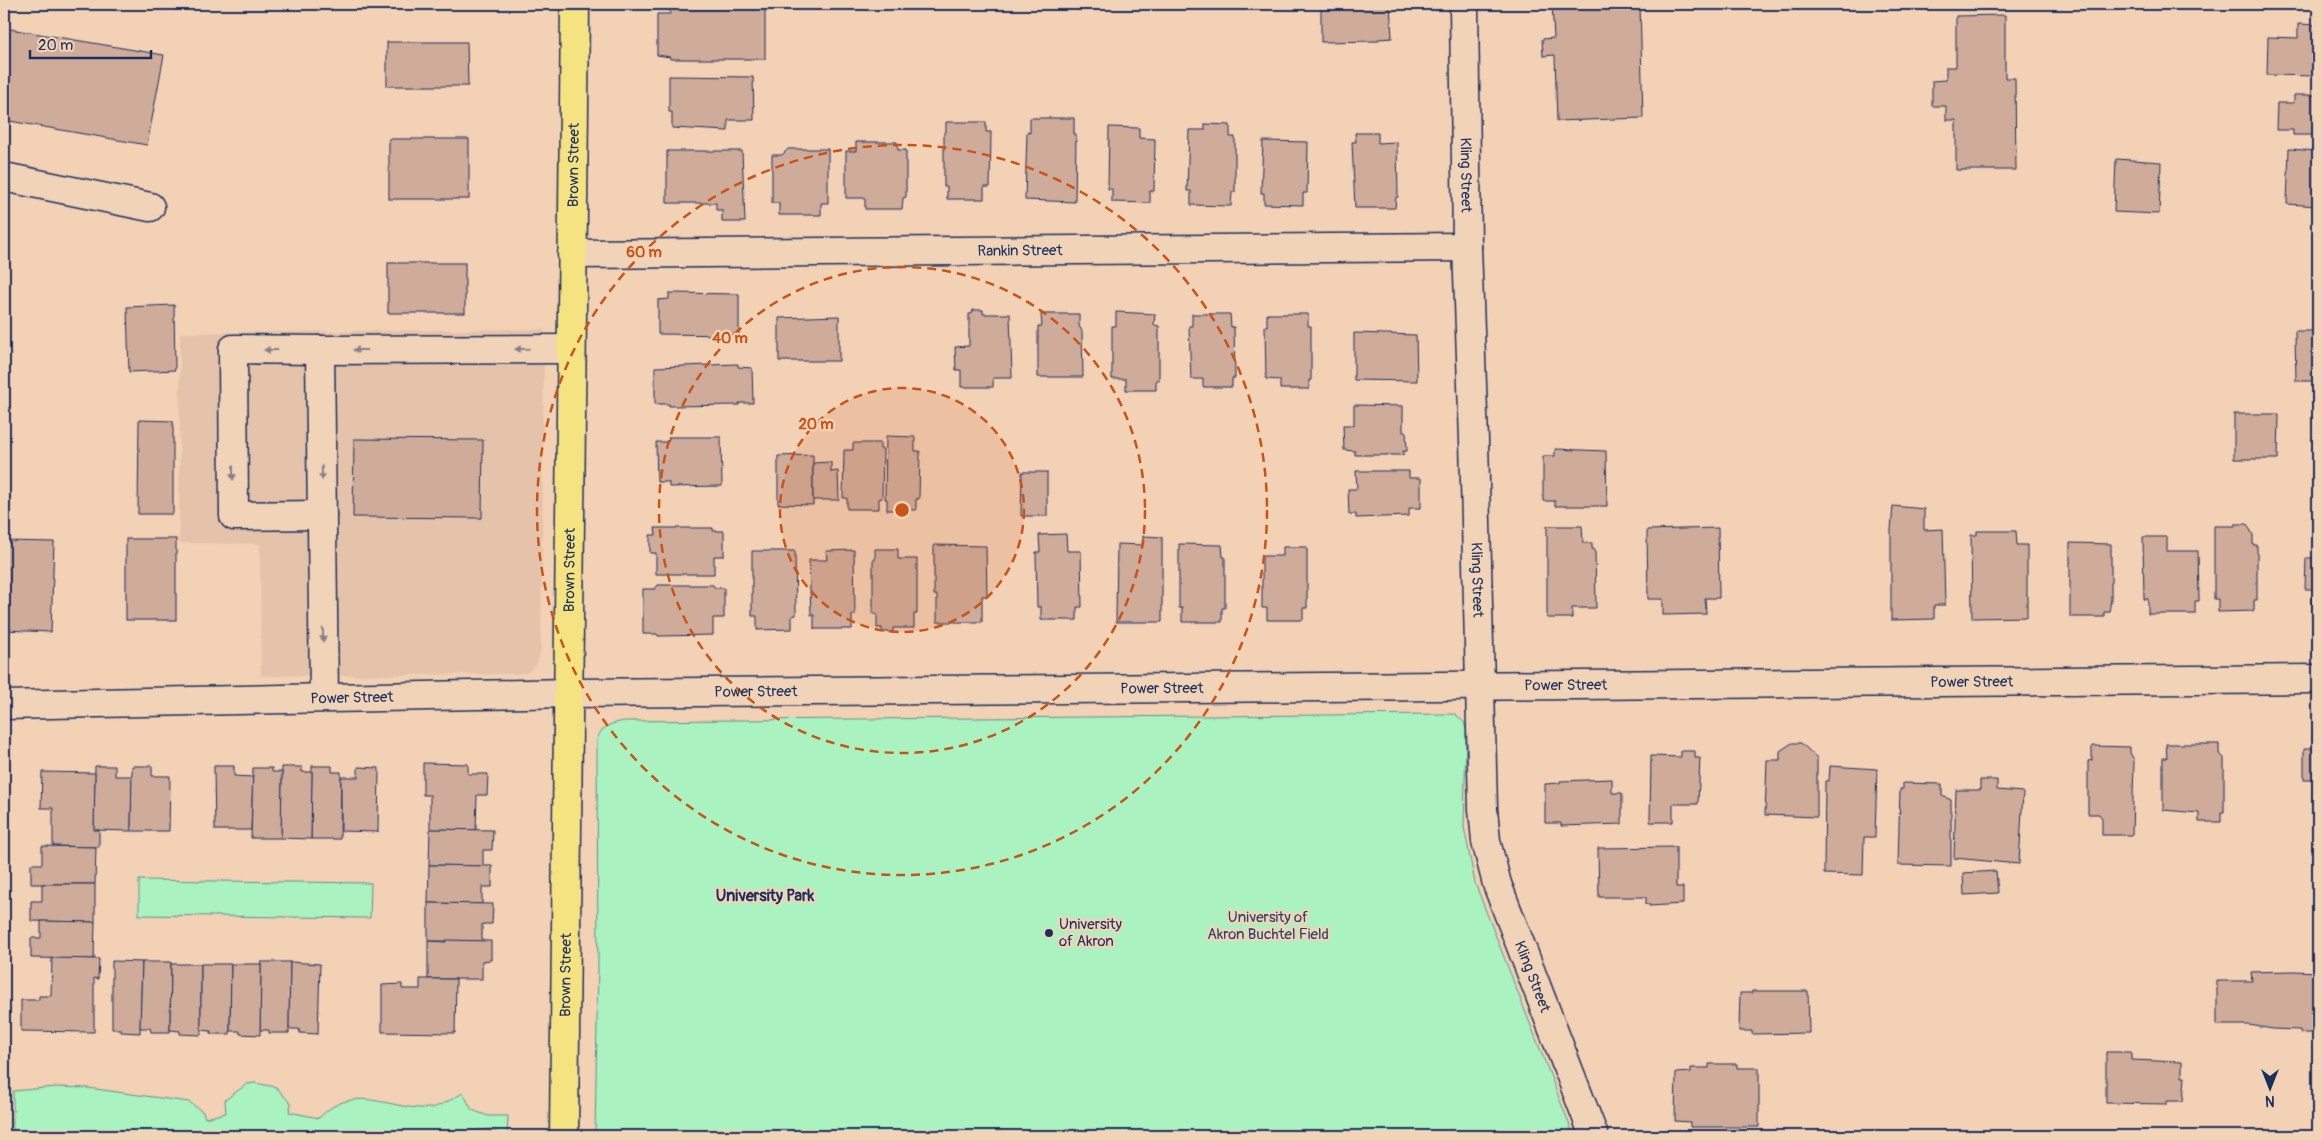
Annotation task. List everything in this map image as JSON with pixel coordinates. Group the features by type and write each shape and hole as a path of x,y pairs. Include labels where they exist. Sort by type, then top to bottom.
{"main road":[{"name":"Brown Street","path":"564,1136 575,4"}],"street":[{"name":"Kling Street","path":"1464,4 1467,247 1473,406 1482,809 1490,863 1594,1136"},
{"path":"4,176 150,207"},
{"name":"Rankin Street","path":"572,254 1467,247"},
{"path":"322,515 234,516 232,349 571,349"},
{"path":"320,350 324,698"},
{"name":"Power Street","path":"4,705 569,693 2318,679"}],"shaded area":[{"path":"544,329 541,648 537,664 526,673 513,674 261,676 260,544 179,543 180,333"}],"green space":[{"name":"University of Akron Buchtel Field","path":"1455,714 1464,722 1466,730 1464,827 1475,883 1574,1136 595,1136 598,966 597,740 601,731 608,726 625,721"},
{"path":"139,880 371,883 370,918 139,915"},
{"path":"255,1083 276,1087 291,1104 289,1112 319,1118 332,1107 345,1101 373,1100 415,1108 430,1108 463,1093 472,1110 488,1116 508,1116 507,1136 503,1136 491,1129 455,1132 345,1134 345,1136 13,1136 13,1091 56,1087 88,1088 189,1102 203,1112 205,1118 226,1113 225,1100 247,1084"}],"building":[{"path":"387,4 472,4 472,6 388,7"},
{"path":"1321,4 1390,4 1392,38 1378,39 1378,41 1321,42"},
{"path":"1552,4 1640,4 1643,118 1557,121 1555,55 1543,56 1542,39 1554,38"},
{"path":"670,8 765,9 765,59 670,59 670,57 657,55 657,14 670,14"},
{"path":"2005,15 2005,78 2015,78 2016,170 1956,170 1956,120 1946,120 1946,106 1932,106 1932,81 1946,80 1946,67 1956,67 1956,16"},
{"path":"2298,24 2318,25 2318,76 2267,75 2268,37 2298,38"},
{"path":"4,28 164,55 147,145 4,120"},
{"path":"387,42 467,42 468,86 387,86"},
{"path":"669,76 753,77 754,120 728,120 728,131 672,128 672,112 669,112"},
{"path":"2294,95 2318,95 2318,135 2293,135 2293,130 2276,130 2277,103 2294,103"},
{"path":"1030,118 1074,118 1074,134 1076,134 1075,202 1025,200 1027,132 1030,133"},
{"path":"946,122 986,122 986,132 991,132 990,187 984,187 984,199 947,199 947,186 944,186 944,132 946,132"},
{"path":"1205,124 1230,125 1230,137 1235,137 1235,192 1232,192 1231,206 1191,205 1191,191 1187,191 1189,130 1205,130"},
{"path":"1109,127 1139,128 1139,138 1155,139 1154,191 1150,191 1150,203 1112,202 1112,189 1108,189"},
{"path":"1355,133 1378,133 1378,143 1397,142 1398,197 1396,197 1395,208 1355,208 1352,142 1356,142"},
{"path":"389,139 469,139 469,199 389,199"},
{"path":"1263,141 1308,142 1307,193 1303,193 1303,205 1264,204 1264,193 1261,193"},
{"path":"856,142 897,142 898,150 906,150 906,197 903,198 902,209 865,209 865,198 846,198 846,151 856,151"},
{"path":"788,149 828,149 828,203 821,203 821,215 779,215 779,203 772,203 772,155 782,155"},
{"path":"2289,149 2318,151 2318,206 2287,204"},
{"path":"667,151 742,151 745,222 722,222 722,210 716,210 716,203 667,203"},
{"path":"2116,159 2161,162 2159,214 2114,212"},
{"path":"388,263 465,263 465,313 388,313"},
{"path":"669,293 739,294 739,335 658,334 658,300 669,299"},
{"path":"174,305 175,370 129,372 127,307"},
{"path":"973,310 983,310 983,314 1010,314 1012,378 993,378 993,387 961,387 961,370 956,370 955,347 969,346 969,314 972,314"},
{"path":"1116,312 1155,314 1154,325 1159,326 1159,380 1156,380 1156,390 1126,390 1126,379 1112,379 1112,326 1116,326"},
{"path":"1041,314 1079,314 1079,326 1082,331 1083,377 1038,377 1038,326 1042,326"},
{"path":"1192,314 1230,314 1231,327 1234,327 1235,378 1232,378 1232,387 1203,387 1203,379 1191,379 1189,326 1192,326"},
{"path":"1267,314 1308,314 1308,326 1311,326 1311,380 1309,380 1309,389 1280,389 1280,380 1266,379 1265,326 1267,326"},
{"path":"839,316 839,361 779,361 779,318"},
{"path":"2295,331 2318,331 2318,381 2296,381"},
{"path":"1354,333 1416,335 1417,381 1354,380"},
{"path":"738,364 738,367 752,368 753,403 669,406 669,404 655,404 655,367"},
{"path":"1354,405 1403,406 1403,432 1406,432 1407,451 1403,451 1403,455 1355,455 1355,451 1344,450 1343,425 1354,425"},
{"path":"2234,414 2279,414 2278,459 2234,459"},
{"path":"139,420 173,421 173,514 138,514"},
{"path":"886,436 915,437 915,451 920,451 919,499 916,499 916,510 887,510 887,499 885,499"},
{"path":"669,437 721,437 722,486 669,487 669,482 657,482 656,442 668,442"},
{"path":"354,439 483,440 482,518 353,517"},
{"path":"853,443 880,443 880,449 883,449 882,498 879,499 879,509 847,509 847,498 843,498 844,450 853,450"},
{"path":"1555,449 1606,451 1607,506 1555,506 1555,501 1543,501 1543,456 1555,456"},
{"path":"813,455 813,505 778,504 778,456"},
{"path":"831,462 831,472 838,471 839,500 813,500 813,463"},
{"path":"1356,471 1409,471 1409,478 1421,478 1421,508 1409,508 1409,516 1356,518 1356,514 1349,514 1348,489 1357,489"},
{"path":"1022,472 1047,472 1047,516 1021,516"},
{"path":"1893,506 1924,509 1924,530 1943,529 1945,605 1934,605 1934,619 1891,620 1891,530"},
{"path":"2235,524 2247,524 2253,535 2253,545 2257,545 2257,600 2254,600 2254,611 2218,612 2218,599 2214,599 2214,526 2235,526"},
{"path":"1547,526 1582,526 1583,543 1592,543 1592,549 1595,549 1596,608 1572,608 1572,618 1547,618"},
{"path":"655,528 713,528 713,531 724,531 724,556 714,556 714,574 656,574 656,553 650,553 650,535 656,535"},
{"path":"1718,528 1719,598 1705,598 1706,614 1663,615 1663,599 1648,599 1647,530"},
{"path":"1977,531 2016,531 2017,545 2027,545 2027,617 1972,618 1971,535 1977,535"},
{"path":"1066,534 1067,551 1081,551 1082,607 1077,607 1077,620 1041,620 1041,607 1037,607 1036,552 1040,552 1039,535"},
{"path":"1143,536 1162,537 1162,622 1116,622 1117,544 1143,545"},
{"path":"2143,537 2167,537 2167,551 2198,551 2199,601 2195,601 2195,614 2148,614 2148,599 2144,599"},
{"path":"126,539 176,539 176,620 126,620"},
{"path":"4,541 54,542 51,632 4,630"},
{"path":"2070,543 2111,544 2111,599 2109,612 2104,612 2104,617 2070,617"},
{"path":"1179,544 1222,545 1223,557 1225,557 1225,608 1222,608 1222,622 1182,622 1182,608 1179,608"},
{"path":"934,545 986,546 987,596 982,596 982,622 937,622 937,595 934,595"},
{"path":"1283,547 1307,547 1307,608 1303,608 1303,620 1267,620 1267,608 1262,608 1262,556 1283,556"},
{"path":"875,549 898,549 898,559 917,559 917,614 914,614 914,628 893,628 893,632 882,632 882,628 877,628 877,614 873,614 873,560 875,560"},
{"path":"854,550 855,615 852,615 852,629 814,629 814,615 811,615 809,560 827,560 826,551"},
{"path":"752,551 795,551 796,615 792,616 792,629 757,630 757,616 752,616"},
{"path":"2306,558 2318,558 2318,619 2312,619 2313,589 2305,589"},
{"path":"658,585 713,585 715,588 724,588 724,618 713,618 713,635 658,636 657,634 643,634 643,589 655,589"},
{"path":"1792,743 1801,743 1817,758 1817,817 1765,815 1767,760 1780,760 1780,751"},
{"path":"2166,744 2219,744 2219,753 2224,758 2224,812 2221,812 2221,822 2199,822 2199,813 2163,810 2163,758 2167,758"},
{"path":"2092,746 2130,747 2130,753 2134,760 2132,835 2102,835 2102,818 2099,814 2088,814 2088,761 2092,760"},
{"path":"2304,748 2318,748 2318,823 2312,823 2313,780 2304,780"},
{"path":"1681,751 1695,751 1695,758 1700,758 1698,804 1673,804 1673,822 1650,822 1651,756 1681,757"},
{"path":"423,763 468,764 468,774 488,774 487,795 477,795 476,830 430,829 430,795 423,795"},
{"path":"95,766 115,766 115,776 132,776 131,831 94,830"},
{"path":"132,766 152,766 152,776 170,776 169,831 131,831"},
{"path":"214,766 234,766 234,776 253,777 251,830 215,830"},
{"path":"312,766 332,766 332,772 341,772 340,839 311,839"},
{"path":"1830,766 1877,769 1875,837 1864,837 1863,875 1824,874 1825,781 1829,781"},
{"path":"282,767 302,767 302,772 312,772 311,839 281,838"},
{"path":"358,767 379,768 378,832 341,831 341,777 358,777"},
{"path":"253,768 272,768 272,772 282,772 281,838 251,838"},
{"path":"42,772 95,773 94,830 99,830 99,847 53,846 53,808 41,808"},
{"path":"1612,779 1612,793 1622,793 1622,824 1561,826 1561,823 1545,823 1545,784 1560,783 1560,781"},
{"path":"1980,780 1997,780 1997,790 2023,792 2019,864 1954,858 1956,790 1980,790"},
{"path":"1903,783 1942,784 1942,796 1951,800 1951,866 1898,865 1900,789 1903,789"},
{"path":"430,829 493,830 492,850 483,850 483,866 429,865"},
{"path":"42,846 96,847 95,884 31,884 31,864 42,864"},
{"path":"1676,847 1676,887 1683,887 1683,904 1649,906 1649,904 1646,904 1646,897 1599,897 1598,848"},
{"path":"429,865 492,866 492,887 482,887 482,904 428,903"},
{"path":"1996,871 1998,893 1964,895 1963,873"},
{"path":"42,884 95,884 95,922 31,921 31,901 42,901"},
{"path":"428,903 493,904 492,924 482,924 482,941 428,941"},
{"path":"41,921 95,922 94,959 31,958 31,938 41,938"},
{"path":"446,940 491,941 491,960 482,961 482,979 428,979 428,941 446,942"},
{"path":"52,958 99,959 98,979 94,978 94,1032 21,1031 21,1000 39,1000 39,996 51,996"},
{"path":"112,961 142,962 140,1033 121,1032 121,1029 112,1029"},
{"path":"142,962 171,962 170,1032 151,1032 150,1028 140,1028"},
{"path":"261,962 290,962 289,1033 269,1033 269,1030 260,1030"},
{"path":"290,962 320,964 318,1034 300,1033 299,1029 289,1029"},
{"path":"171,964 201,964 201,1035 180,1034 180,1031 170,1030"},
{"path":"201,964 231,964 230,1034 211,1034 211,1031 201,1030"},
{"path":"231,964 261,964 260,1035 240,1034 240,1031 230,1031"},
{"path":"2251,972 2318,972 2318,1033 2300,1033 2300,1030 2273,1029 2249,1025 2217,1025 2217,981 2252,981"},
{"path":"420,979 456,979 455,1033 382,1032 382,985 402,984 402,989 420,989"},
{"path":"1752,991 1808,991 1809,1033 1752,1034 1752,1031 1739,1031 1740,993 1752,993"},
{"path":"2106,1052 2131,1052 2131,1060 2182,1062 2182,1077 2185,1077 2183,1101 2167,1101 2167,1104 2106,1103"},
{"path":"1709,1064 1737,1064 1737,1068 1759,1068 1759,1127 1690,1127 1690,1122 1675,1121 1676,1073 1691,1072 1691,1068 1709,1068"},
{"path":"2276,1133 2318,1134 2318,1136 2263,1136 2276,1135"}],"place":[{"name":"University of Akron","path":"1049,933"}],"district":[{"name":"University Park","path":"765,895"}]}
